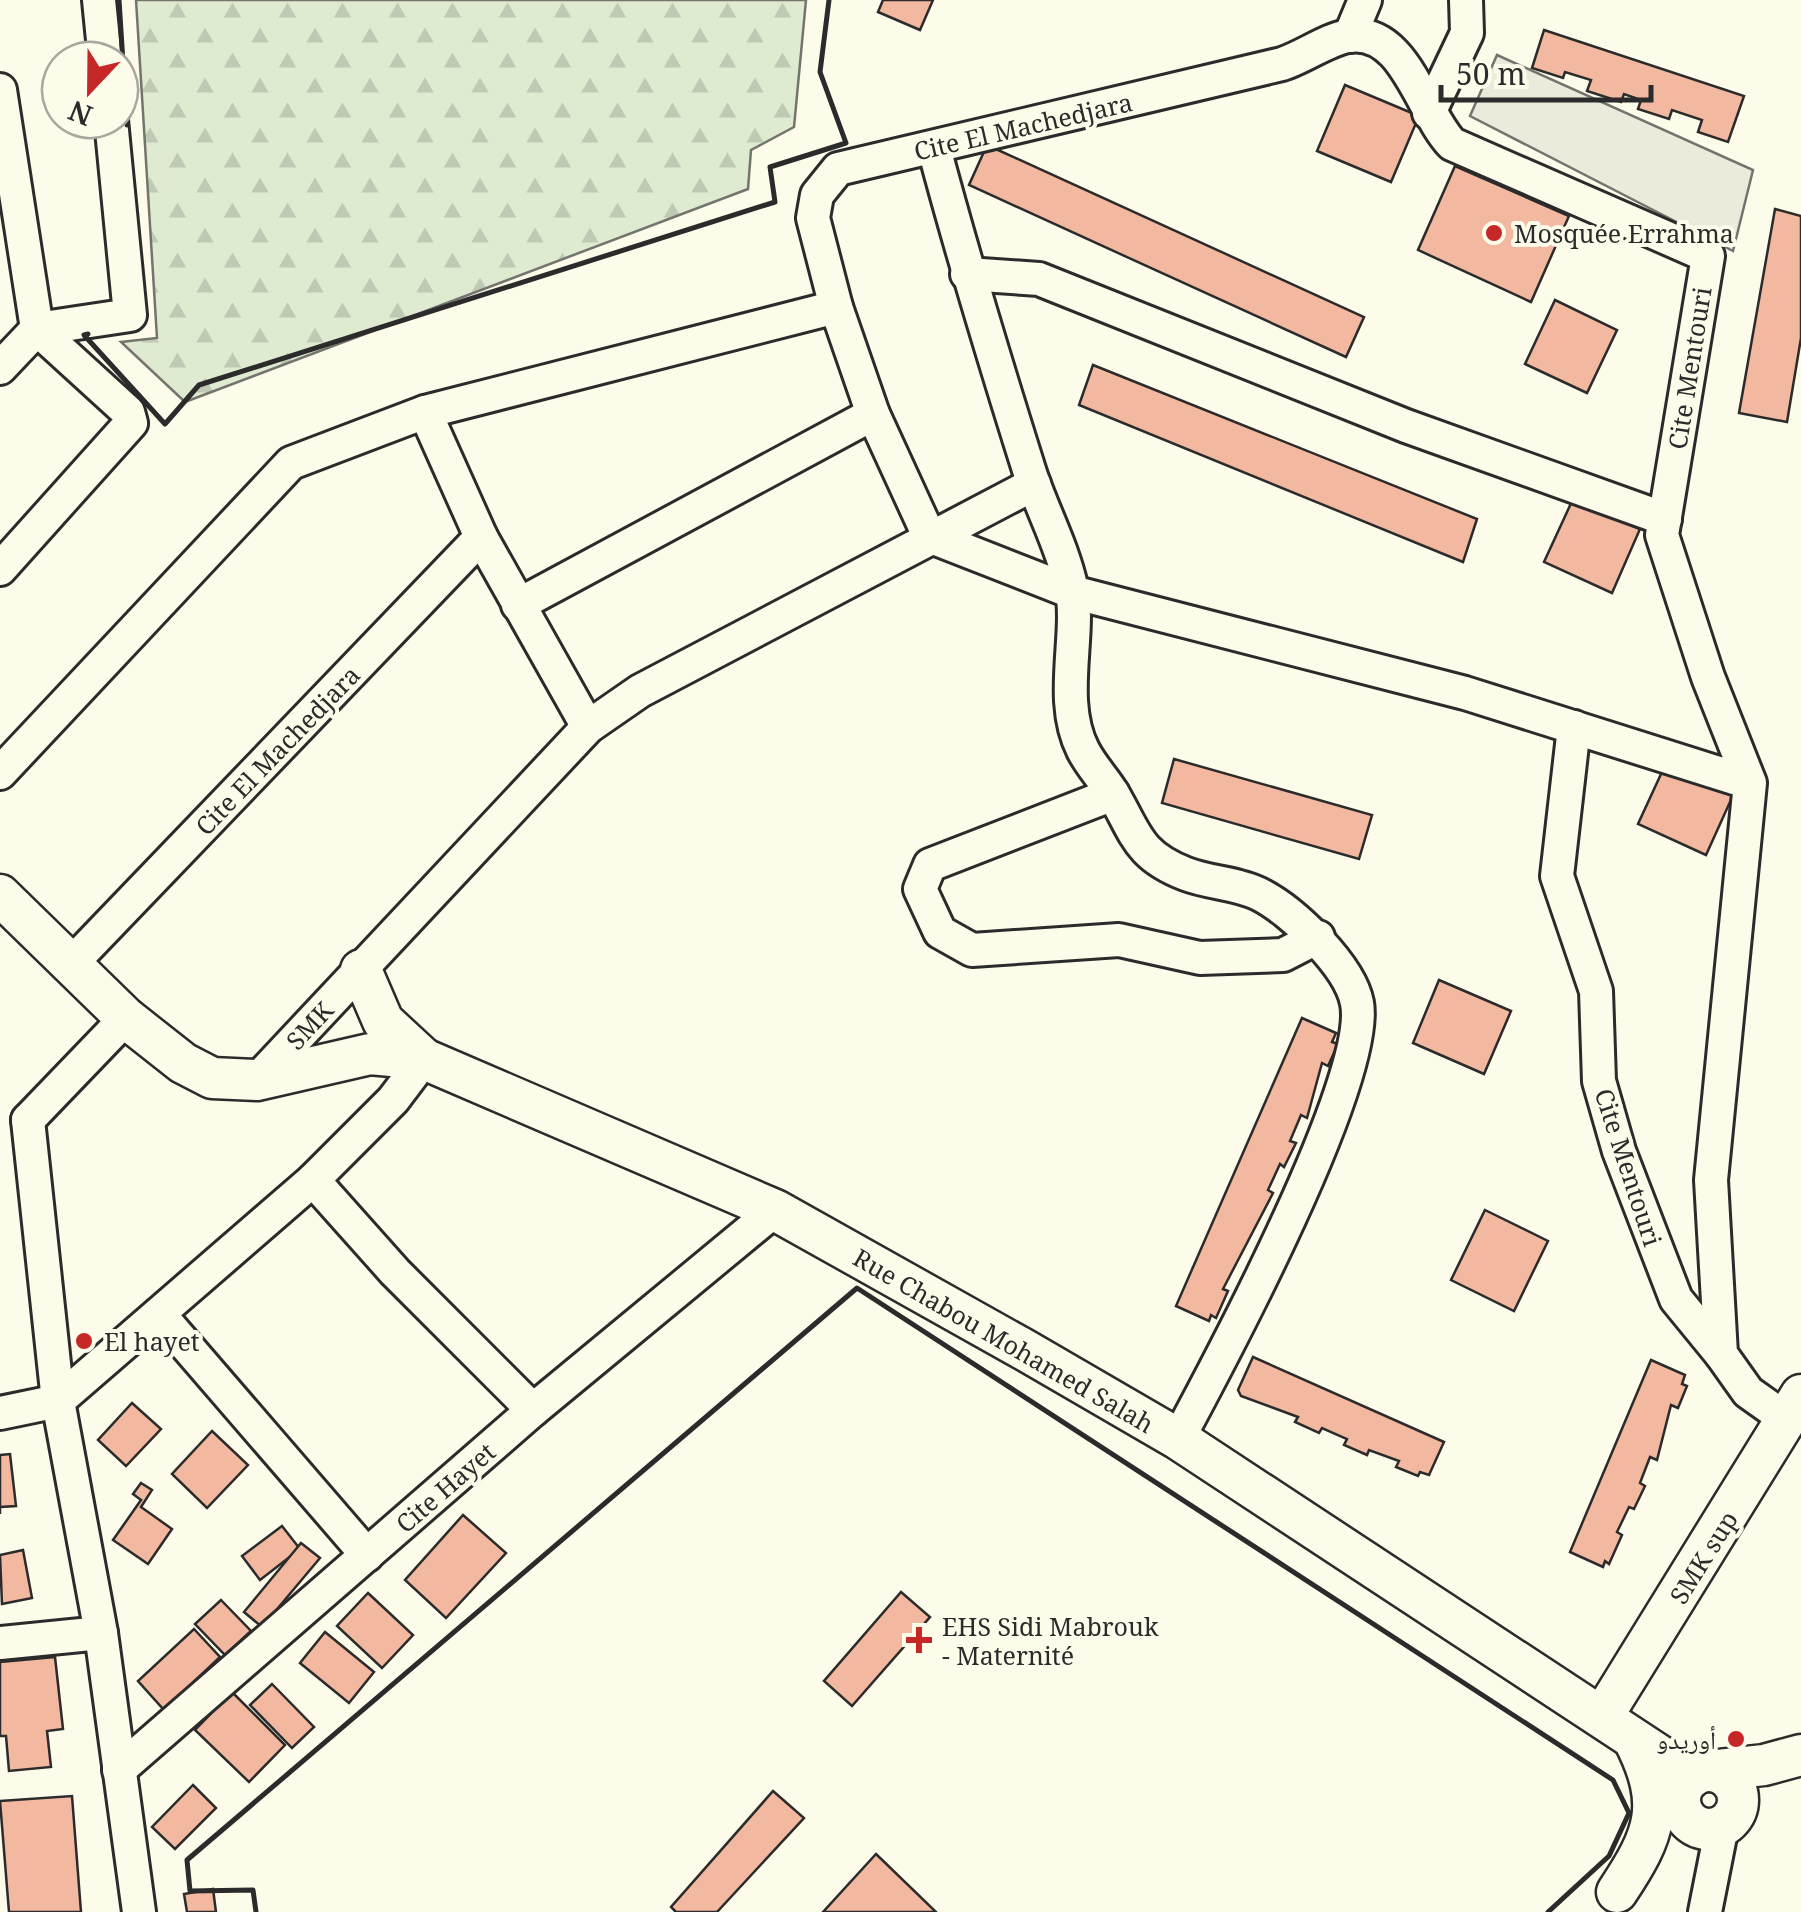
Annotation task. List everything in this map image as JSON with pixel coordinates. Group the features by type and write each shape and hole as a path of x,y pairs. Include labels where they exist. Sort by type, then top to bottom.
{"main road":[{"name":"Rue Chabou Mohamed Salah","path":"0,895 126,1018 197,1072 227,1081 257,1080 370,1054 424,1059 775,1210 1178,1440 1634,1740 1730,1786"},
{"path":"361,970 382,1021 424,1059"},
{"name":"SMK sup","path":"1602,1717 1760,1468 1794,1407"},
{"path":"1607,1902 1730,1786 1801,1726"},
{"path":"1607,1902 1648,1847 1654,1794 1634,1740"}],"street":[{"path":"99,0 103,40"},
{"path":"1350,36 1365,0"},
{"path":"1429,113 1467,33 1466,0"},
{"name":"Cite Mentouri","path":"1350,36 1380,42 1396,53 1429,113 1452,144 1708,256 1662,535 1708,677 1750,783 1711,1180 1722,1354"},
{"name":"Cite El Machedjara","path":"929,536 873,414 836,307 813,218 822,185 838,169 1282,64 1350,36"},
{"path":"0,90 37,329 128,412 131,423 0,569"},
{"path":"0,368 37,329 130,316 113,140"},
{"path":"934,148 967,274 1034,484 1057,534 1072,592 1070,685 1082,748 1113,794 1136,842 1184,873 1258,894 1318,937 1357,1001 1357,1044 1253,1296 1178,1440"},
{"path":"967,274 1039,279 1406,426 1665,519"},
{"path":"0,773 291,463 426,412 836,307"},
{"path":"426,412 481,537 588,728"},
{"path":"518,605 873,414"},
{"path":"361,970 588,728 640,691 1034,484"},
{"path":"929,536 1072,592 1465,693 1750,783"},
{"name":"Cite El Machedjara","path":"72,964 481,537"},
{"name":"Cite Mentouri","path":"1574,727 1561,813 1558,876 1596,990 1600,1081 1618,1152 1676,1299 1748,1392 1760,1468"},
{"path":"1113,794 930,865 920,889 940,932 972,950 1119,940 1200,958 1283,956 1318,937"},
{"name":"SMK","path":"257,1080 361,970"},
{"path":"126,1018 14,1122 58,1401 101,1633 138,1912"},
{"path":"0,1413 58,1401 313,1180 393,1100 424,1059"},
{"path":"313,1180 396,1272 534,1410"},
{"name":"Cite Hayet","path":"119,1770 534,1410 775,1210"},
{"path":"160,1314 367,1555"},
{"name":"Cite Mentouri","path":"1748,1392 1794,1407"},
{"path":"0,1643 101,1633"},
{"path":"1705,1912 1730,1786"}],"green space":[{"path":"136,0 806,0 794,127 751,150 748,189 185,402 121,342 157,338"}],"shaded area":[{"path":"1497,55 1753,170 1733,251 1470,116"}],"building":[{"path":"883,0 933,0 920,30 878,12"},
{"path":"1544,30 1744,96 1728,142 1698,132 1702,120 1672,110 1669,119 1638,109 1641,100 1624,94 1621,102 1587,91 1591,80 1565,72 1563,78 1532,68"},
{"path":"1345,85 1419,116 1391,182 1317,151"},
{"path":"987,145 1364,317 1346,357 969,185"},
{"name":"Mosquée Errahma","path":"1455,166 1569,216 1531,302 1418,250"},
{"path":"1775,209 1801,216 1801,338 1787,422 1739,413"},
{"path":"1555,300 1617,330 1587,393 1525,364"},
{"path":"1093,365 1477,519 1463,562 1079,405"},
{"path":"1573,499 1640,529 1612,593 1544,562"},
{"path":"1174,759 1372,815 1359,859 1162,803"},
{"path":"1667,761 1735,791 1706,855 1638,824"},
{"path":"1439,980 1511,1011 1484,1074 1413,1043"},
{"path":"1302,1018 1336,1033 1332,1042 1338,1044 1328,1066 1322,1063 1307,1118 1301,1115 1290,1141 1296,1143 1284,1167 1280,1164 1268,1190 1273,1193 1223,1289 1228,1291 1216,1318 1211,1315 1209,1321 1176,1306"},
{"path":"1485,1210 1548,1241 1514,1311 1451,1280"},
{"path":"1253,1357 1444,1442 1429,1475 1420,1472 1418,1476 1396,1467 1399,1461 1369,1450 1367,1455 1344,1445 1347,1439 1322,1428 1319,1433 1295,1422 1298,1417 1241,1396 1238,1390"},
{"path":"1651,1360 1685,1375 1682,1384 1687,1386 1678,1408 1671,1405 1657,1460 1650,1457 1640,1483 1645,1486 1634,1509 1629,1507 1617,1532 1622,1535 1609,1564 1605,1561 1603,1567 1570,1552"},
{"path":"132,1403 161,1429 126,1466 98,1440"},
{"path":"212,1431 248,1465 207,1508 172,1474"},
{"path":"10,1454 16,1506 0,1507 0,1455"},
{"path":"141,1483 152,1490 141,1507 172,1529 148,1564 113,1540 141,1500 133,1494"},
{"path":"463,1515 506,1553 446,1618 405,1580"},
{"path":"282,1526 300,1549 260,1580 242,1556"},
{"path":"301,1543 320,1558 262,1627 244,1612"},
{"path":"23,1550 32,1598 2,1604 0,1555"},
{"path":"901,1592 930,1617 852,1706 824,1681"},
{"path":"368,1593 413,1635 382,1668 337,1626"},
{"path":"221,1600 251,1631 225,1655 195,1624"},
{"path":"194,1629 220,1657 164,1710 138,1681"},
{"path":"325,1632 374,1672 349,1703 300,1663"},
{"path":"55,1657 63,1729 47,1731 51,1767 9,1771 6,1736 0,1736 0,1662"},
{"path":"272,1684 314,1727 292,1748 250,1705"},
{"path":"232,1692 285,1745 249,1782 195,1730"},
{"path":"193,1785 216,1808 175,1849 152,1827"},
{"path":"773,1791 804,1818 717,1912 676,1912 671,1907"},
{"path":"72,1796 81,1912 9,1912 0,1801"},
{"path":"876,1854 936,1912 823,1912"},
{"path":"213,1889 216,1912 187,1912 184,1894"}],"wall":[{"path":"119,0 122,40"},
{"path":"88,334 84,335 165,424 199,385 775,202 770,167 846,143 820,72 829,0"},
{"path":"256,1912 253,1890 190,1891 187,1860 857,1288 1613,1780 1629,1813 1609,1856 1548,1912"}],"place":[{"name":"Mosquée Errahma","path":"1494,233"},
{"name":"El hayet","path":"84,1341"},
{"name":"EHS Sidi Mabrouk - Maternité","path":"919,1640"},
{"name":"أوريدو","path":"1736,1739"}]}
